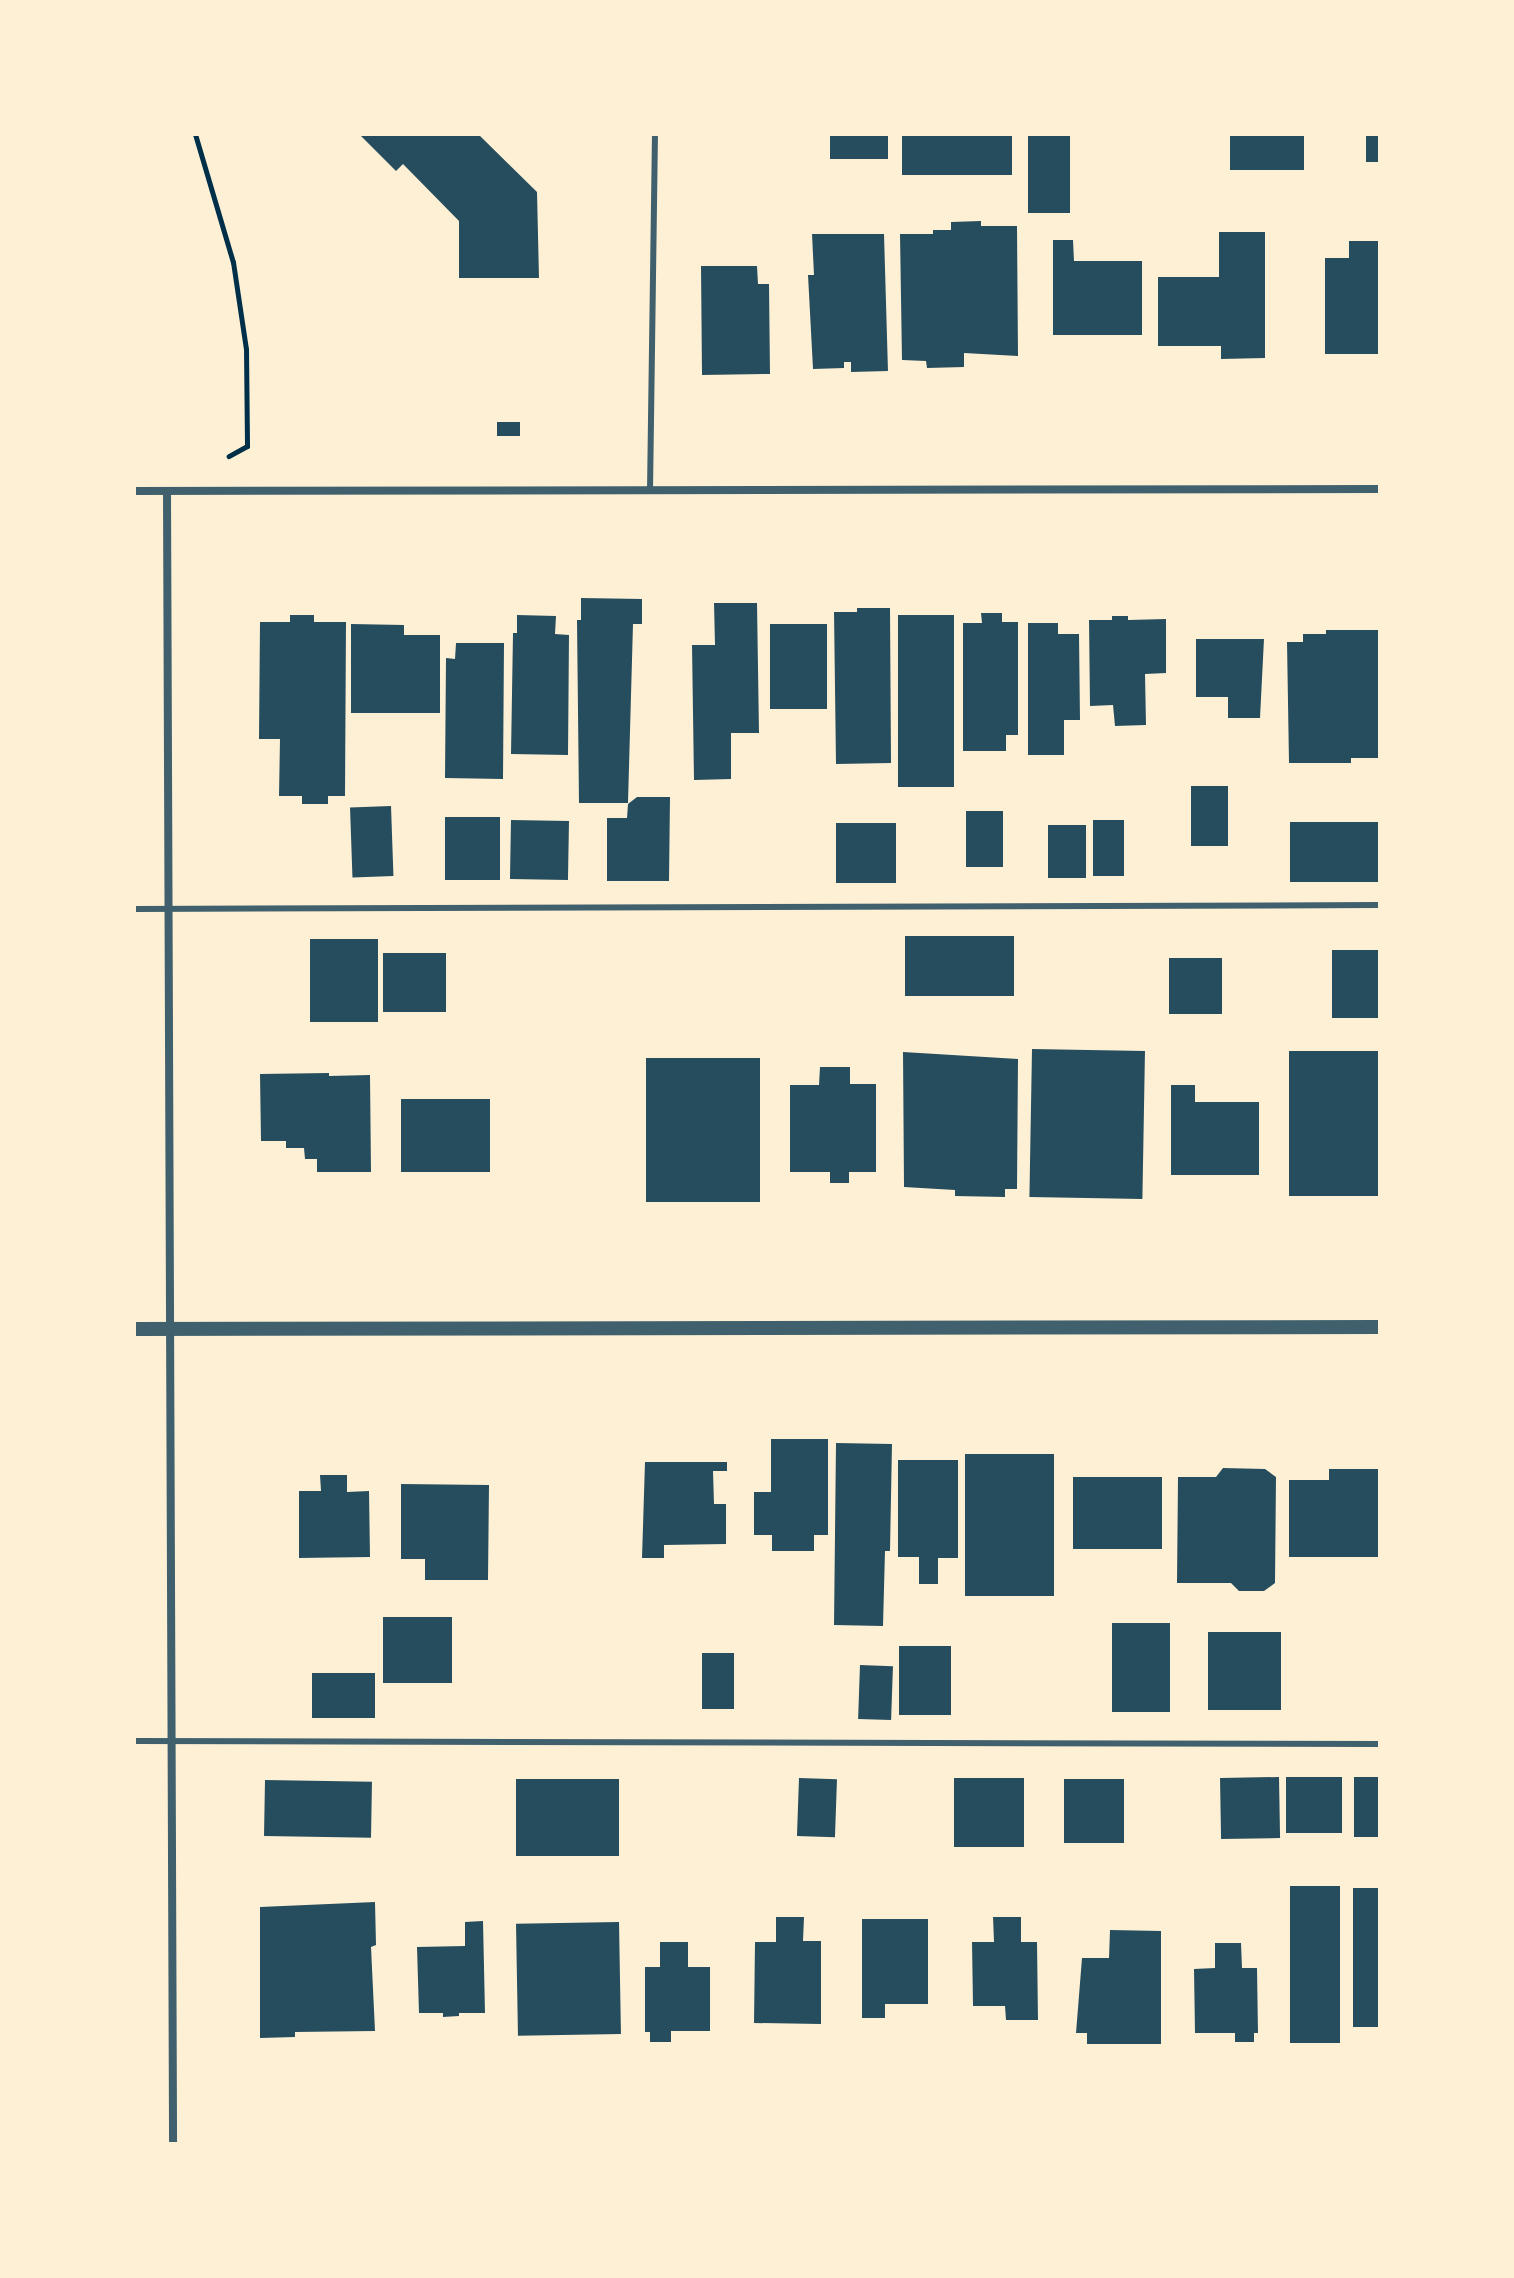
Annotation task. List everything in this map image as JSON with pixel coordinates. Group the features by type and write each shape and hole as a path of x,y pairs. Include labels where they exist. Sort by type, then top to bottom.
{"street":[{"path":"134,491 1380,489"},
{"path":"167,491 171,909 173,2144"},
{"path":"134,1329 1380,1327"}],"lane":[{"path":"650,491 655,134"},
{"path":"134,909 1380,905"},
{"path":"134,1741 1380,1744"}],"path":[{"path":"167,491 247,446 246,349 233,262 195,134"}],"building":[{"path":"359,134 478,134 537,192 539,278 459,278 459,221 403,164 396,171"},
{"path":"830,134 888,134 888,159 830,159"},
{"path":"902,134 1012,134 1012,175 902,175"},
{"path":"1028,134 1070,134 1070,213 1028,213"},
{"path":"1230,134 1304,134 1304,170 1230,170"},
{"path":"1366,134 1380,134 1380,162 1366,162"},
{"path":"981,221 981,226 1017,226 1018,356 964,353 964,367 927,368 926,361 902,360 900,234 933,234 933,230 951,230 951,222"},
{"path":"1219,232 1265,232 1265,358 1221,359 1221,346 1158,346 1158,277 1219,277"},
{"path":"812,234 884,234 888,371 851,372 851,362 844,362 844,368 813,369 808,275 814,275"},
{"path":"1053,240 1073,240 1074,261 1142,261 1142,335 1053,335"},
{"path":"1349,241 1380,241 1380,354 1325,354 1325,258 1349,258"},
{"path":"701,266 757,266 758,284 769,284 770,374 702,375"},
{"path":"497,422 520,422 520,436 497,436"},
{"path":"581,598 642,599 642,624 633,624 628,803 579,803 577,620 581,620"},
{"path":"714,603 757,603 759,733 731,733 731,779 694,780 692,645 715,645"},
{"path":"857,608 890,608 891,763 836,764 834,612 857,612"},
{"path":"981,613 1002,613 1002,622 1018,622 1018,735 1006,735 1006,751 963,751 963,623 982,623"},
{"path":"290,615 314,615 314,622 346,622 345,796 328,796 328,804 302,804 302,796 279,796 280,739 259,739 260,622 290,622"},
{"path":"517,615 556,616 555,634 569,635 568,755 511,754 513,633 517,633"},
{"path":"898,615 954,615 954,787 898,787"},
{"path":"1112,616 1128,616 1128,620 1166,619 1166,673 1145,674 1146,725 1115,726 1113,705 1090,706 1089,620 1112,620"},
{"path":"1028,623 1058,623 1058,634 1079,634 1080,720 1064,720 1064,755 1028,755"},
{"path":"351,624 404,625 404,635 440,635 440,713 351,713"},
{"path":"770,624 827,624 827,709 770,709"},
{"path":"1326,630 1380,630 1380,758 1351,758 1351,763 1289,763 1287,642 1303,642 1303,634 1326,634"},
{"path":"1196,639 1264,639 1260,718 1228,718 1228,697 1196,697"},
{"path":"456,643 504,643 503,779 445,778 446,658 455,659"},
{"path":"1191,786 1228,786 1228,846 1191,846"},
{"path":"637,797 670,797 669,881 607,881 607,818 627,818 628,804"},
{"path":"391,806 393,876 352,877 350,807"},
{"path":"966,811 1003,811 1003,867 966,867"},
{"path":"445,817 500,817 500,880 445,880"},
{"path":"511,820 569,821 568,880 510,879"},
{"path":"1093,820 1124,820 1124,876 1093,876"},
{"path":"1290,822 1380,822 1380,882 1290,882"},
{"path":"836,823 896,823 896,883 836,883"},
{"path":"1048,825 1086,825 1086,878 1048,878"},
{"path":"905,936 1014,936 1014,996 905,996"},
{"path":"310,939 378,939 378,1022 310,1022"},
{"path":"1332,950 1380,950 1380,1018 1332,1018"},
{"path":"383,953 446,953 446,1012 383,1012"},
{"path":"1169,958 1222,958 1222,1014 1169,1014"},
{"path":"1032,1049 1145,1051 1142,1199 1029,1197"},
{"path":"1289,1051 1380,1051 1380,1196 1289,1196"},
{"path":"903,1052 1018,1059 1017,1189 1005,1189 1005,1197 955,1196 955,1190 904,1187"},
{"path":"646,1058 760,1058 760,1202 646,1202"},
{"path":"820,1067 850,1067 850,1084 876,1084 876,1172 849,1172 849,1183 830,1183 830,1172 790,1172 790,1085 819,1085"},
{"path":"329,1073 329,1076 370,1075 371,1172 317,1172 317,1159 305,1159 304,1148 286,1148 286,1141 261,1141 260,1074"},
{"path":"1171,1085 1195,1085 1195,1102 1259,1102 1259,1175 1171,1175"},
{"path":"401,1099 490,1099 490,1172 401,1172"},
{"path":"771,1439 828,1439 828,1535 814,1535 814,1551 772,1551 772,1535 754,1535 754,1492 771,1492"},
{"path":"836,1443 892,1444 890,1551 885,1551 883,1626 834,1625"},
{"path":"965,1454 1054,1454 1054,1596 965,1596"},
{"path":"898,1460 958,1460 958,1558 938,1558 938,1584 919,1584 919,1557 898,1557"},
{"path":"645,1462 727,1462 727,1471 713,1471 714,1504 726,1504 726,1544 664,1545 664,1558 642,1558"},
{"path":"1223,1468 1265,1469 1276,1477 1275,1583 1264,1591 1239,1591 1231,1583 1177,1583 1178,1477 1216,1477"},
{"path":"1329,1469 1380,1469 1380,1557 1289,1557 1289,1480 1329,1480"},
{"path":"320,1475 347,1475 347,1492 369,1491 370,1557 299,1558 299,1491 321,1491"},
{"path":"1073,1477 1162,1477 1162,1549 1073,1549"},
{"path":"401,1484 489,1485 488,1580 425,1580 425,1559 401,1559"},
{"path":"383,1617 452,1617 452,1683 383,1683"},
{"path":"1112,1623 1170,1623 1170,1712 1112,1712"},
{"path":"1208,1632 1281,1632 1281,1710 1208,1710"},
{"path":"899,1646 951,1646 951,1715 899,1715"},
{"path":"702,1653 734,1653 734,1709 702,1709"},
{"path":"860,1665 893,1666 891,1720 858,1719"},
{"path":"312,1673 375,1673 375,1718 312,1718"},
{"path":"1279,1777 1280,1838 1221,1839 1220,1778"},
{"path":"1286,1777 1342,1777 1342,1833 1286,1833"},
{"path":"1354,1777 1380,1777 1380,1837 1354,1837"},
{"path":"799,1778 837,1779 835,1837 797,1836"},
{"path":"954,1778 1024,1778 1024,1847 954,1847"},
{"path":"516,1779 619,1779 619,1856 516,1856"},
{"path":"1064,1779 1124,1779 1124,1843 1064,1843"},
{"path":"265,1780 372,1782 371,1838 264,1836"},
{"path":"1290,1886 1340,1886 1340,2043 1290,2043"},
{"path":"1353,1888 1380,1888 1380,2027 1353,2027"},
{"path":"375,1902 376,1945 371,1947 375,2031 295,2032 295,2037 260,2038 260,1907"},
{"path":"776,1917 804,1917 803,1941 821,1941 821,2024 754,2023 755,1942 776,1942"},
{"path":"993,1917 1021,1917 1021,1942 1037,1942 1038,2020 1006,2020 1005,2006 973,2006 972,1942 994,1942"},
{"path":"862,1919 928,1919 928,2004 885,2004 885,2018 862,2018"},
{"path":"483,1921 485,2013 459,2013 459,2016 443,2017 443,2013 419,2013 417,1947 465,1946 465,1922"},
{"path":"619,1922 621,2034 518,2036 516,1924"},
{"path":"1110,1930 1161,1931 1161,2044 1087,2044 1087,2033 1076,2033 1082,1958 1109,1958"},
{"path":"660,1942 688,1942 688,1967 710,1967 710,2031 671,2031 671,2042 650,2042 650,2032 645,2032 645,1967 660,1967"},
{"path":"1215,1943 1241,1943 1242,1968 1257,1968 1258,2033 1254,2033 1254,2042 1235,2042 1235,2033 1195,2033 1194,1969 1215,1968"}]}
